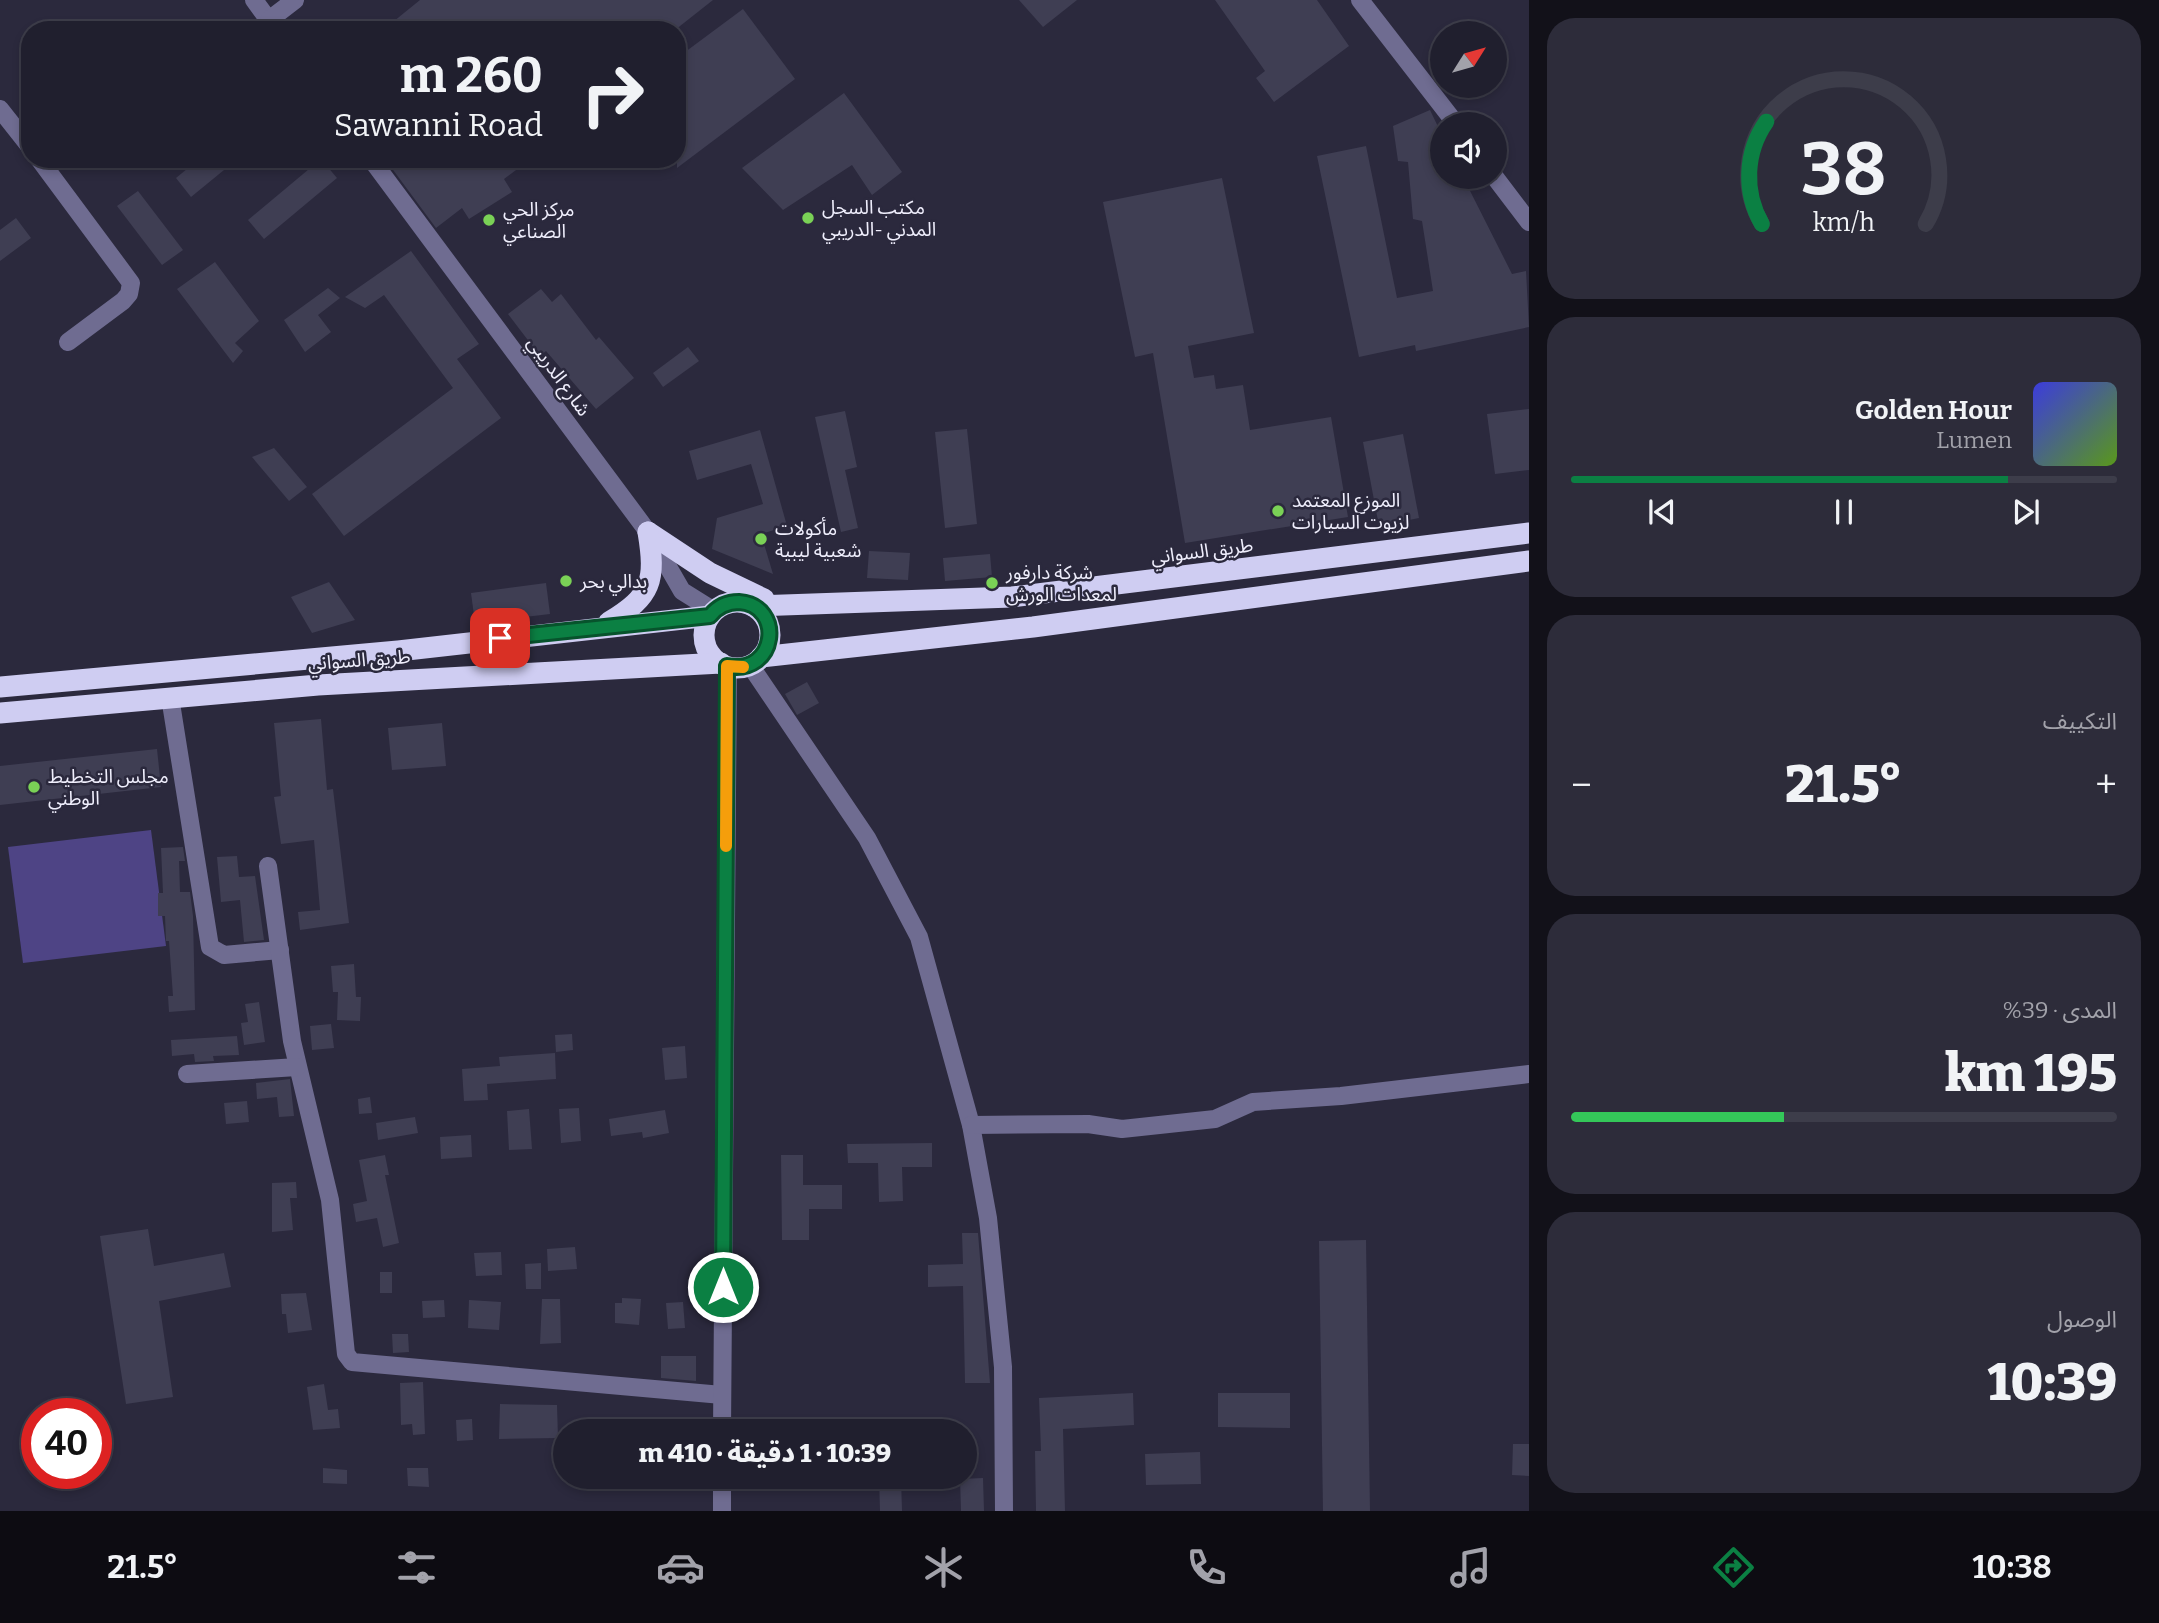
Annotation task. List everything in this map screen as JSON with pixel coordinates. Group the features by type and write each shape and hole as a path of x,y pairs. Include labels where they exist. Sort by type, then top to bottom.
{"highway":[{"path":"648,532 733,585 781,605"},
{"path":"603,626 629,610 647,590 653,563 648,532"},
{"name":"طريق السواني","path":"753,606 1025,596 1529,533"},
{"path":"755,661 768,645 769,630 764,616 753,606 733,602 712,614 705,630 706,645 724,664 755,661 1020,628 1529,561"},
{"name":"طريق السواني","path":"0,687 398,651 712,614"},
{"name":"طريق السواني","path":"0,713 318,685 724,664"}],"street":[{"path":"254,0 270,21"},
{"path":"277,21 295,0"},
{"path":"1360,0 1447,112"},
{"path":"0,109 21,136"},
{"path":"46,168 131,283 129,294 123,301 68,342"},
{"name":"شارع الدريبي","path":"379,168 648,532 682,591 712,614"},
{"path":"1504,189 1529,222"},
{"path":"755,661 867,838 919,937 971,1125 988,1218 1003,1367 1004,1511"},
{"path":"722,1419 724,664"},
{"path":"170,697 210,947 224,955 280,950"},
{"path":"268,866 297,1067 330,1200 346,1354 352,1362 722,1395"},
{"path":"187,1074 297,1067"},
{"path":"971,1125 1088,1124 1122,1129 1214,1119 1253,1102 1341,1096 1529,1074"},
{"path":"722,1489 722,1511"}],"shaded area":[{"path":"151,830 166,946 23,963 8,847"}],"building":[{"path":"420,0 713,0 686,21 394,21"},
{"path":"1019,0 1077,0 1043,27"},
{"path":"1215,0 1317,0 1349,46 1274,102 1256,78 1265,71"},
{"path":"743,9 795,79 686,161 686,51"},
{"path":"844,93 902,172 872,195 852,165 783,210 742,168"},
{"path":"1430,110 1430,189 1469,189 1512,274 1526,271 1529,327 1416,351 1415,345 1359,357 1317,156 1366,146 1397,298 1433,291 1422,221 1413,219 1408,162 1398,161 1393,126"},
{"path":"188,168 224,170 191,197 176,178"},
{"path":"310,168 329,168 337,178 264,239 248,220"},
{"path":"392,168 519,168 504,179 512,192 469,219 462,208 436,228"},
{"path":"1222,178 1254,333 1188,346 1194,378 1214,375 1216,389 1243,385 1250,430 1331,417 1348,517 1185,543 1153,353 1135,357 1103,202"},
{"path":"138,191 183,250 162,265 117,206"},
{"path":"16,218 31,238 0,261 0,230"},
{"path":"411,251 479,344 457,359 501,418 344,536 312,494 453,388 384,295 365,308 345,297"},
{"path":"215,262 259,321 235,343 243,351 233,363 177,289"},
{"path":"328,288 340,298 318,315 331,332 305,352 284,320"},
{"path":"541,289 552,302 561,294 596,340 599,337 634,378 596,409 546,351 540,356 508,314"},
{"path":"688,347 699,361 663,387 653,373"},
{"path":"1529,409 1529,470 1495,474 1487,414"},
{"path":"845,411 857,467 845,470 858,528 841,532 815,417"},
{"path":"967,429 977,524 945,528 935,432"},
{"path":"760,430 787,526 761,534 773,574 712,549 717,518 763,504 751,464 697,480 689,451"},
{"path":"1403,434 1419,518 1379,526 1363,442"},
{"path":"274,448 307,487 289,501 252,457"},
{"path":"869,551 910,553 908,580 867,578"},
{"path":"990,554 992,577 945,581 943,558"},
{"path":"329,582 355,620 312,633 291,597"},
{"path":"546,583 550,614 475,623 471,593"},
{"path":"807,682 819,703 797,715 785,694"},
{"path":"321,719 327,790 333,789 349,923 300,930 298,912 320,910 314,840 281,844 274,797 281,796 274,723"},
{"path":"442,723 446,766 392,770 388,728"},
{"path":"157,749 161,787 0,805 0,766"},
{"path":"183,847 185,861 179,861 180,892 190,892 195,1010 169,1012 168,996 173,996 169,941 166,941 165,916 158,916 158,893 163,893 161,848"},
{"path":"237,856 239,877 255,876 264,940 244,942 240,900 221,902 217,857"},
{"path":"354,964 356,997 361,997 360,1021 337,1020 338,992 333,992 331,966"},
{"path":"259,1002 265,1042 244,1045 241,1023 248,1022 245,1004"},
{"path":"331,1024 334,1048 312,1050 310,1026"},
{"path":"572,1034 573,1050 556,1052 555,1035"},
{"path":"237,1036 239,1055 213,1056 214,1061 195,1062 194,1054 172,1056 171,1040"},
{"path":"685,1046 687,1078 665,1080 662,1048"},
{"path":"555,1053 556,1079 487,1084 488,1100 464,1101 462,1069 500,1066 499,1057"},
{"path":"290,1079 294,1116 279,1117 277,1097 257,1099 256,1083"},
{"path":"370,1097 372,1113 359,1114 358,1099"},
{"path":"247,1101 249,1122 226,1124 224,1103"},
{"path":"579,1108 581,1141 561,1143 559,1109"},
{"path":"529,1109 532,1149 509,1150 507,1111"},
{"path":"665,1110 669,1133 643,1138 642,1132 611,1136 609,1119"},
{"path":"415,1117 418,1133 378,1140 376,1123"},
{"path":"471,1135 472,1157 441,1159 440,1137"},
{"path":"932,1143 932,1167 902,1167 903,1201 879,1202 878,1163 848,1163 847,1144"},
{"path":"385,1155 389,1175 385,1175 399,1243 383,1247 377,1218 356,1222 353,1204 367,1201 359,1160"},
{"path":"781,1155 803,1155 803,1185 842,1185 842,1209 809,1209 809,1240 782,1240"},
{"path":"296,1182 297,1198 290,1198 293,1230 272,1232 272,1183"},
{"path":"148,1229 154,1266 224,1253 231,1287 159,1301 173,1397 126,1404 100,1236"},
{"path":"962,1233 978,1233 990,1383 965,1383 963,1286 928,1287 928,1265 963,1264"},
{"path":"1366,1240 1370,1511 1323,1511 1319,1241"},
{"path":"575,1247 577,1269 548,1271 547,1249"},
{"path":"501,1252 502,1275 476,1276 474,1253"},
{"path":"541,1263 541,1289 526,1289 525,1264"},
{"path":"380,1272 392,1272 392,1293 380,1293"},
{"path":"306,1293 312,1330 288,1333 286,1314 282,1314 281,1294"},
{"path":"622,1298 641,1299 639,1325 615,1323 615,1303 622,1303"},
{"path":"542,1299 560,1299 561,1343 540,1344"},
{"path":"444,1300 445,1317 423,1318 422,1301"},
{"path":"469,1300 501,1302 499,1330 468,1328"},
{"path":"683,1302 685,1328 668,1329 666,1303"},
{"path":"392,1334 408,1334 409,1352 393,1353"},
{"path":"661,1356 696,1356 696,1381 661,1378"},
{"path":"423,1382 425,1434 413,1435 412,1424 401,1425 400,1383"},
{"path":"324,1384 328,1410 338,1409 340,1428 313,1430 307,1387"},
{"path":"1133,1393 1134,1425 1063,1429 1065,1511 1036,1511 1035,1451 1041,1451 1039,1398"},
{"path":"1218,1393 1290,1393 1290,1428 1218,1427"},
{"path":"500,1404 557,1405 557,1419 553,1419 553,1438 499,1439"},
{"path":"472,1419 473,1440 457,1441 456,1420"},
{"path":"1513,1444 1529,1444 1529,1476 1512,1475"},
{"path":"1200,1452 1201,1484 1146,1485 1145,1454"},
{"path":"323,1468 347,1470 347,1484 323,1483"},
{"path":"407,1468 428,1468 429,1487 408,1486"},
{"path":"977,1478 983,1478 984,1511 961,1511 960,1489 977,1489"},
{"path":"879,1489 901,1489 902,1511 880,1511"}],"slow traffic":[{"path":"726,846 727,666 743,667"}],"place":[{"name":"مكتب السجل المدني -الدريبي","path":"808,218"},
{"name":"مركز الحي الصناعي","path":"489,220"},
{"name":"الموزع المعتمد لزيوت السيارات","path":"1278,511"},
{"name":"مأكولات شعبية ليبية","path":"761,539"},
{"name":"بدالي بحر","path":"566,581"},
{"name":"شركة دارفور لمعدات الورش","path":"992,583"},
{"name":"مجلس التخطيط الوطني","path":"34,787"}],"route":[{"path":"500,638 710,616 723,605 733,602 753,606 768,623 770,637 761,657 750,665 727,666 723,1287"}]}
